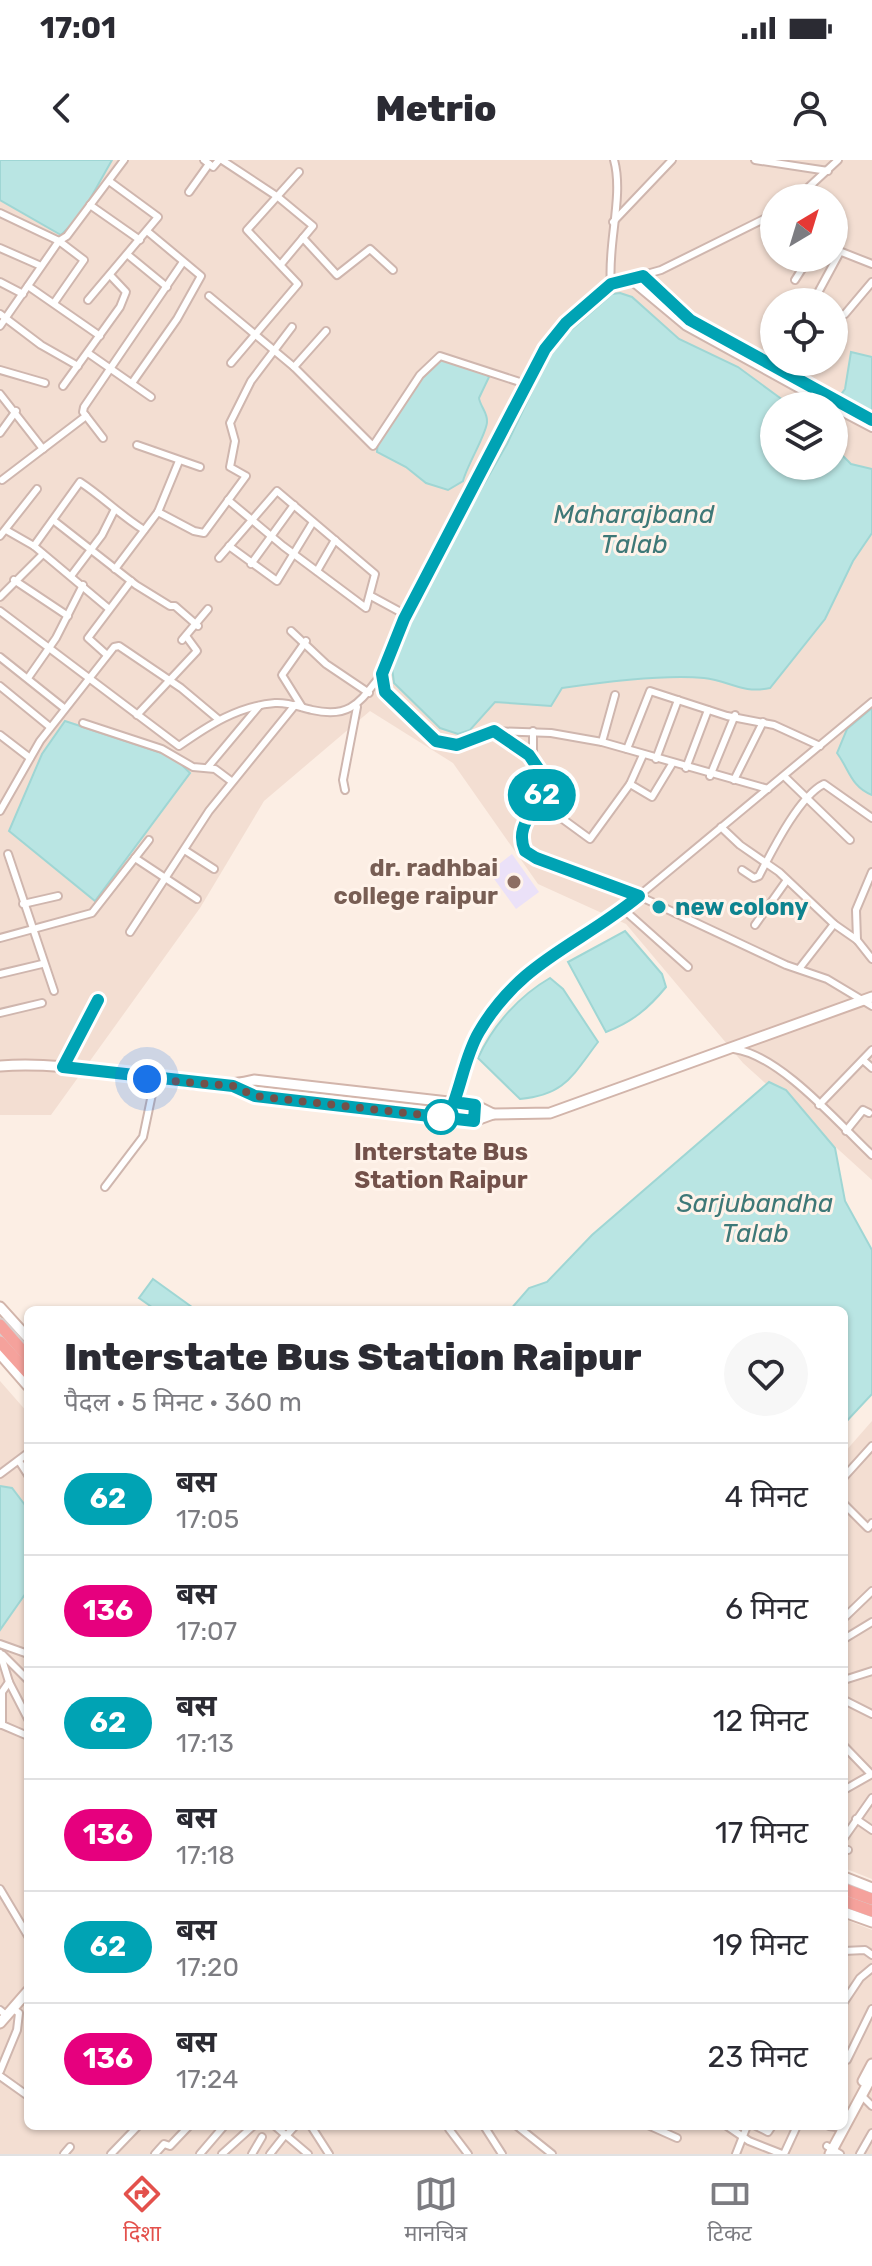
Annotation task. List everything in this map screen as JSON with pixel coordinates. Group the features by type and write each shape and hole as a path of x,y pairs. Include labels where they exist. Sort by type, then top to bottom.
{"highway":[{"path":"0,1325 24,1352"},
{"path":"0,1342 24,1369"},
{"path":"848,1890 872,1899"},
{"path":"848,1902 872,1911"}],"street":[{"path":"0,326 3,317 23,294 59,241 67,236 124,160"},
{"path":"189,192 207,162 213,167 221,160 278,197 313,226 282,263"},
{"path":"613,222 672,160"},
{"path":"755,160 828,171"},
{"path":"813,184 838,160"},
{"path":"611,284 609,259 616,162"},
{"path":"231,363 253,333 298,284 282,263 247,230 299,172"},
{"path":"88,300 158,217 109,181"},
{"path":"90,205 140,240"},
{"path":"0,213 59,241 84,260 54,303"},
{"path":"0,611 179,746 218,719 259,706 277,703 332,713 358,704 372,691 382,674 406,615 526,384 545,349 566,323 611,284 643,276 760,221"},
{"path":"132,383 177,319 200,279 147,231"},
{"path":"303,238 337,275 370,249 393,270"},
{"path":"0,248 41,266"},
{"path":"848,254 872,264"},
{"path":"128,255 167,287"},
{"path":"103,438 86,416 84,407 183,262"},
{"path":"795,280 800,272"},
{"path":"63,386 100,336 126,292 110,275"},
{"path":"643,276 690,320 872,420"},
{"path":"631,281 685,326 805,392"},
{"path":"0,282 23,294"},
{"path":"848,310 872,282"},
{"path":"28,286 100,336"},
{"path":"209,296 294,367 373,446 420,375 440,356 526,384"},
{"path":"3,317 41,345 78,366"},
{"path":"158,512 204,533 246,476 230,467 235,441 230,423 251,381 292,327"},
{"path":"294,367 326,331"},
{"path":"88,353 151,397"},
{"path":"0,370 45,383"},
{"path":"0,394 43,449"},
{"path":"0,433 16,411"},
{"path":"848,415 872,428"},
{"path":"1,480 86,416"},
{"path":"137,445 200,467"},
{"path":"115,569 158,512 179,461"},
{"path":"34,546 80,482 106,500 114,511 144,530"},
{"path":"0,536 37,489"},
{"path":"219,558 251,520 277,491 375,574 371,596 366,608 294,554 251,520 228,500"},
{"path":"251,564 294,505"},
{"path":"71,576 114,511"},
{"path":"53,520 131,581 170,606 175,606 197,624"},
{"path":"229,546 277,581 313,522"},
{"path":"6,530 34,546 108,608"},
{"path":"317,571 335,540"},
{"path":"0,597 43,554"},
{"path":"14,580 68,616"},
{"path":"107,655 88,638 131,581"},
{"path":"28,678 50,647 83,585"},
{"path":"371,596 406,615"},
{"path":"137,715 197,651 184,638 208,609"},
{"path":"291,631 306,641 326,664 372,691 385,692"},
{"path":"299,706 282,675 306,641"},
{"path":"0,811 2,801 50,727 107,655 119,646 218,719"},
{"path":"0,657 64,708"},
{"path":"382,674 385,692 431,738 445,744 465,743 489,731 499,734 533,731 602,742 710,776 768,789"},
{"path":"0,686 50,727"},
{"path":"627,749 650,691 708,710 790,730 820,746"},
{"path":"602,742 615,695"},
{"path":"656,759 678,700"},
{"path":"454,1102 477,1034 497,1005 530,969 623,909 872,702"},
{"path":"345,790 343,780 358,704"},
{"path":"208,767 259,706"},
{"path":"130,932 231,781 299,706"},
{"path":"686,768 708,710"},
{"path":"710,776 735,715"},
{"path":"734,780 763,722"},
{"path":"83,723 162,749 193,767 208,767 231,781"},
{"path":"533,731 533,762"},
{"path":"499,734 533,762 546,780 538,801 523,825 521,837 525,851 536,858 639,896 870,1001"},
{"path":"0,735 30,758"},
{"path":"538,801 590,839 630,784 643,755"},
{"path":"630,784 652,797 672,764"},
{"path":"784,776 806,801 850,840"},
{"path":"742,870 756,878 816,788 828,785 872,818"},
{"path":"721,827 857,940 872,959"},
{"path":"0,938 92,913 149,840"},
{"path":"186,851 214,869"},
{"path":"8,854 42,964 54,991"},
{"path":"135,858 197,899"},
{"path":"857,940 856,910 871,877"},
{"path":"755,925 787,880"},
{"path":"23,904 58,896"},
{"path":"623,909 688,967"},
{"path":"799,969 834,924"},
{"path":"0,974 42,964"},
{"path":"63,1067 98,1000"},
{"path":"0,1066 63,1067 155,1080 233,1086 255,1096 474,1121 493,1114 550,1113 870,1001"},
{"path":"0,1013 42,1003"},
{"path":"730,1048 758,1058 819,1105 872,1155"},
{"path":"819,1105 872,1050"},
{"path":"863,1060 872,1068"},
{"path":"105,1187 143,1137 155,1080"},
{"path":"233,1086 254,1080 454,1102 475,1105 493,1114"},
{"path":"474,1121 475,1105"},
{"path":"846,1131 863,1110 871,1114"},
{"path":"0,1307 24,1334"},
{"path":"0,1354 24,1381"},
{"path":"848,1473 872,1446"},
{"path":"0,1474 24,1457"},
{"path":"19,1461 24,1469"},
{"path":"848,1508 868,1528 872,1523"},
{"path":"848,1614 872,1591"},
{"path":"848,1637 872,1622"},
{"path":"0,1644 24,1653"},
{"path":"0,1652 24,1676"},
{"path":"0,1652 9,1682 24,1711"},
{"path":"848,1679 872,1671"},
{"path":"9,1682 1,1702 1,1725 24,1734"},
{"path":"848,1702 872,1714"},
{"path":"848,1750 872,1774 848,1788"},
{"path":"848,1825 872,1798"},
{"path":"856,1819 872,1830"},
{"path":"848,1879 872,1888"},
{"path":"0,1889 24,1929"},
{"path":"848,1913 872,1922"},
{"path":"848,1951 865,1950 872,1955"},
{"path":"848,1996 860,1978 872,1968"},
{"path":"5,2014 24,1995"},
{"path":"848,2058 872,2009"},
{"path":"5,2014 19,2013 17,2030 0,2073 24,2093"},
{"path":"17,2030 24,2032"},
{"path":"848,2108 872,2064"},
{"path":"848,2112 872,2076"},
{"path":"861,2095 872,2106"},
{"path":"111,2154 134,2130"},
{"path":"170,2146 185,2130"},
{"path":"200,2154 221,2130"},
{"path":"224,2152 249,2130"},
{"path":"280,2130 308,2154"},
{"path":"270,2154 291,2130"},
{"path":"314,2130 329,2154"},
{"path":"450,2130 468,2154"},
{"path":"487,2130 502,2154"},
{"path":"522,2130 552,2154"},
{"path":"659,2130 677,2138"},
{"path":"733,2130 783,2154 795,2130"},
{"path":"736,2154 745,2130"},
{"path":"831,2151 836,2130"},
{"path":"860,2154 872,2133"},
{"path":"252,2154 262,2137"},
{"path":"155,2154 164,2144 179,2154"},
{"path":"64,2154 70,2147"},
{"path":"224,2152 235,2154"}],"shaded area":[{"path":"0,160 872,160 872,1180 743,1063 626,924 538,884 453,763 370,711 264,801 200,908 51,1115 0,1115"},
{"name":"dr. radhbai college raipur","path":"512,854 539,892 516,909 489,872"},
{"path":"0,1381 24,1408 24,2130 848,2130 848,1921 872,1930 872,2154 0,2154"},
{"path":"872,1421 872,1879 848,1870 848,1448"}],"water":[{"path":"0,160 112,160 81,215 61,235 0,200"},
{"name":"Maharajband Talab","path":"612,294 632,297 679,339 738,367 772,392 760,392 760,480 848,480 848,461 872,469 872,533 853,561 825,619 770,688 752,689 688,677 596,683 562,688 551,706 495,702 470,730 458,734 440,728 394,683 391,660 416,602 507,444 554,345"},
{"path":"851,352 872,357 872,414 848,408 848,392 843,392"},
{"path":"444,359 480,369 489,377 479,398 487,419 484,434 463,481 448,490 426,483 406,467 377,452 378,438 390,414 399,413 422,376"},
{"path":"872,708 872,795 859,787 837,753 847,729"},
{"path":"65,721 174,757 190,773 95,901 9,831 42,754"},
{"path":"625,931 662,974 666,987 639,1014 606,1032 568,962"},
{"path":"550,978 563,989 598,1042 574,1074 558,1088 520,1099 478,1058 508,1012"},
{"name":"Sarjubandha Talab","path":"769,1082 786,1090 835,1148 845,1201 872,1250 872,1394 848,1420 848,1306 513,1306 529,1288 547,1282 592,1235"},
{"path":"153,1279 190,1306 150,1306 139,1298"},
{"path":"0,1486 12,1488 24,1504 24,1596 0,1630"}],"bus line":[{"name":"62","path":"98,1000 63,1067 155,1080 233,1086 255,1096 474,1121 475,1105 454,1102 477,1034 497,1005 530,969 639,896 536,858 525,851 521,837 523,825 542,795 546,780 529,755 494,731 452,746 436,741 385,692 382,674 404,619 545,349 566,323 611,284 643,276 657,293 690,320 872,420"}],"place":[{"name":"dr. radhbai college raipur","path":"514,882"},
{"name":"new colony","path":"659,907"},
{"name":"Interstate Bus Station Raipur","path":"441,1117"}],"route":[{"path":"147,1079 233,1086 255,1096 441,1117"}]}
